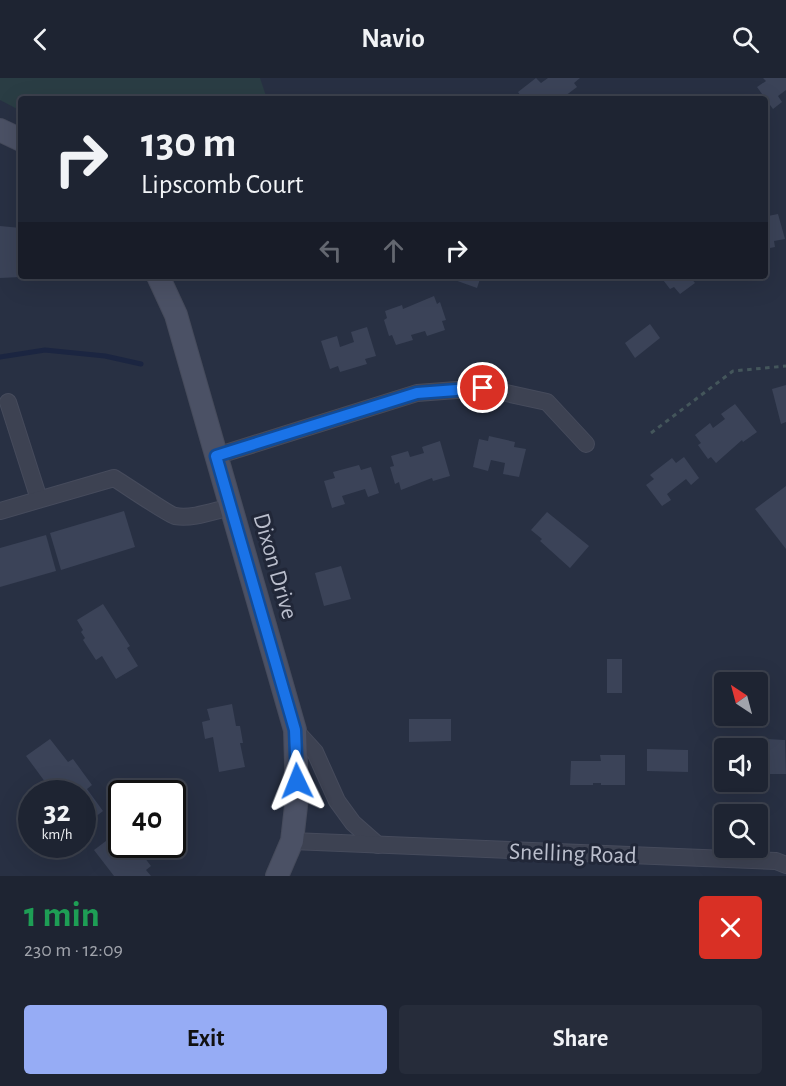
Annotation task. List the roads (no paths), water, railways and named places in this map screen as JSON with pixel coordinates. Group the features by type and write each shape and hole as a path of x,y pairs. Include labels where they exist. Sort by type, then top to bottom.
{"street":[{"path":"0,130 18,139"},
{"name":"Dixon Drive","path":"159,279 176,315 295,730 297,796 292,841 277,876"},
{"path":"216,456 417,393 483,388 547,402 586,444"},
{"path":"8,402 39,499"},
{"path":"0,511 114,478 145,496 171,516 189,517 231,507"},
{"path":"295,730 315,752 337,801 353,823 378,845"},
{"name":"Snelling Road","path":"292,841 768,860 786,865"},
{"path":"768,860 775,876"}],"waterway":[{"path":"0,357 45,350 105,356 141,364"}]}
